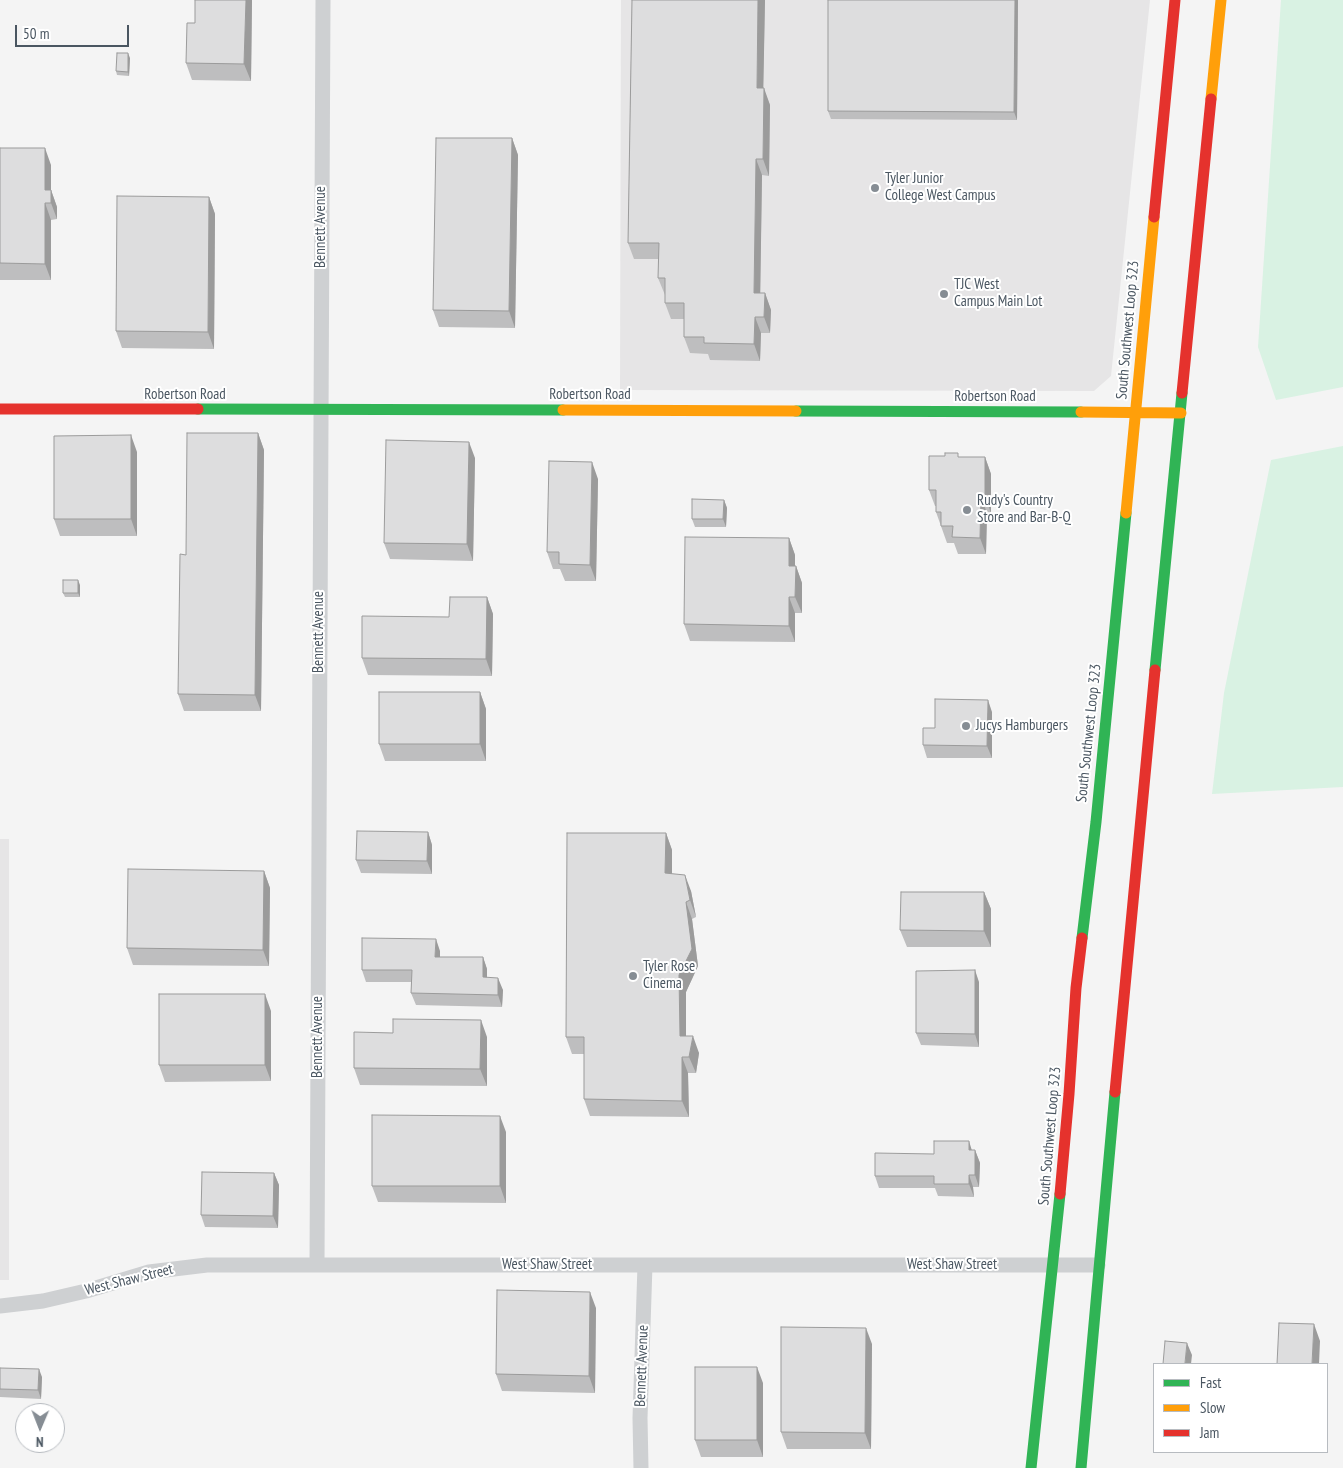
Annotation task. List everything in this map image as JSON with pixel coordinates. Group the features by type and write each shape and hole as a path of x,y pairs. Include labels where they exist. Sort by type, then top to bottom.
{"main road":[{"name":"South Southwest Loop 323","path":"1031,1468 1053,1266 1069,1094 1076,988 1096,822 1174,0"},
{"path":"1081,1468 1139,827 1221,0"},
{"name":"Robertson Road","path":"0,409 1180,413"}],"street":[{"name":"Bennett Avenue","path":"317,1264 322,0"},
{"name":"West Shaw Street","path":"0,1306 43,1301 86,1291 131,1276 207,1265 1098,1265"},
{"name":"Bennett Avenue","path":"641,1468 640,1418 645,1265"}],"shaded area":[{"name":"Tyler Junior College West Campus","path":"621,0 1150,0 1111,376 1094,391 620,390"},
{"path":"0,839 9,839 9,1280 0,1280"}],"green space":[{"path":"1281,0 1343,0 1343,387 1276,400 1258,347"},
{"path":"1343,446 1343,787 1212,794 1224,693 1271,460"}],"building":[{"path":"195,0 246,0 244,64 186,63 187,23 195,23"},
{"path":"632,0 758,0 757,88 764,88 763,159 756,159 754,293 765,293 764,317 755,317 754,344 704,343 704,337 684,337 684,303 665,303 665,278 658,278 659,243 628,243"},
{"path":"828,0 1015,0 1014,112 828,111"},
{"path":"117,53 128,53 128,72 116,71"},
{"path":"436,138 512,138 509,311 433,310"},
{"path":"0,148 45,148 45,190 51,190 51,203 45,203 45,264 0,263"},
{"path":"117,196 209,197 208,332 116,331"},
{"path":"187,433 258,433 255,695 178,694 180,554 186,555"},
{"path":"131,435 131,519 54,519 54,436"},
{"path":"386,440 469,442 467,544 384,543"},
{"name":"Rudy's Country Store and Bar-B-Q","path":"945,453 958,453 958,457 985,457 985,497 981,497 980,538 952,537 953,526 941,526 941,512 936,512 936,490 929,490 929,456 945,456"},
{"path":"549,461 592,462 590,565 559,564 559,552 547,552"},
{"path":"692,499 724,500 723,519 692,519"},
{"path":"685,537 789,538 789,566 796,566 795,597 789,597 789,626 684,624"},
{"path":"63,580 78,580 78,593 63,593"},
{"path":"450,597 487,597 486,659 362,658 362,616 449,617"},
{"path":"379,692 480,692 480,744 379,744"},
{"name":"Jucys Hamburgers","path":"935,699 988,700 987,746 923,745 923,728 935,728"},
{"path":"357,831 428,832 427,861 356,860"},
{"name":"Tyler Rose Cinema","path":"567,833 666,833 665,873 685,875 690,900 686,902 692,949 679,975 680,1036 693,1036 689,1057 682,1057 682,1101 584,1099 584,1037 566,1037"},
{"path":"128,869 264,871 263,950 127,948"},
{"path":"901,892 984,892 984,931 900,930"},
{"path":"362,938 436,939 435,957 483,957 483,977 498,978 498,995 411,993 412,970 362,970"},
{"path":"975,970 975,1034 916,1033 916,971"},
{"path":"159,994 265,994 265,1065 159,1065"},
{"path":"393,1019 481,1020 480,1069 354,1068 354,1032 393,1033"},
{"path":"372,1115 500,1116 500,1186 372,1186"},
{"path":"934,1141 969,1141 969,1150 975,1150 975,1175 969,1175 969,1184 934,1184 934,1176 875,1176 875,1153 934,1154"},
{"path":"202,1172 274,1173 273,1216 201,1215"},
{"path":"497,1290 590,1292 589,1376 496,1374"},
{"path":"1279,1323 1314,1324 1312,1363 1277,1363"},
{"path":"781,1327 866,1328 865,1433 781,1432"},
{"path":"1165,1341 1187,1343 1185,1363 1163,1363"},
{"path":"695,1367 757,1367 757,1440 695,1440"},
{"path":"0,1368 39,1369 38,1390 0,1389"}],"traffic: fast":[{"path":"1155,670 1182,393"},
{"path":"198,409 563,410"},
{"path":"796,411 1081,412"},
{"path":"1082,938 1096,822 1126,513"},
{"path":"1081,1468 1115,1092"},
{"path":"1031,1468 1060,1194"}],"traffic: slow":[{"path":"1211,99 1221,0"},
{"path":"1126,513 1154,217"},
{"path":"563,410 796,411"},
{"path":"1081,412 1181,413"}],"traffic: jam":[{"path":"1154,217 1175,0"},
{"path":"1182,393 1211,99"},
{"path":"0,409 198,409"},
{"path":"1115,1092 1155,670"},
{"path":"1060,1194 1076,988 1082,938"}],"place":[{"name":"Tyler Junior College West Campus","path":"875,188"},
{"name":"TJC West Campus Main Lot","path":"944,294"},
{"name":"Rudy's Country Store and Bar-B-Q","path":"967,510"},
{"name":"Jucys Hamburgers","path":"966,726"},
{"name":"Tyler Rose Cinema","path":"633,976"}]}
